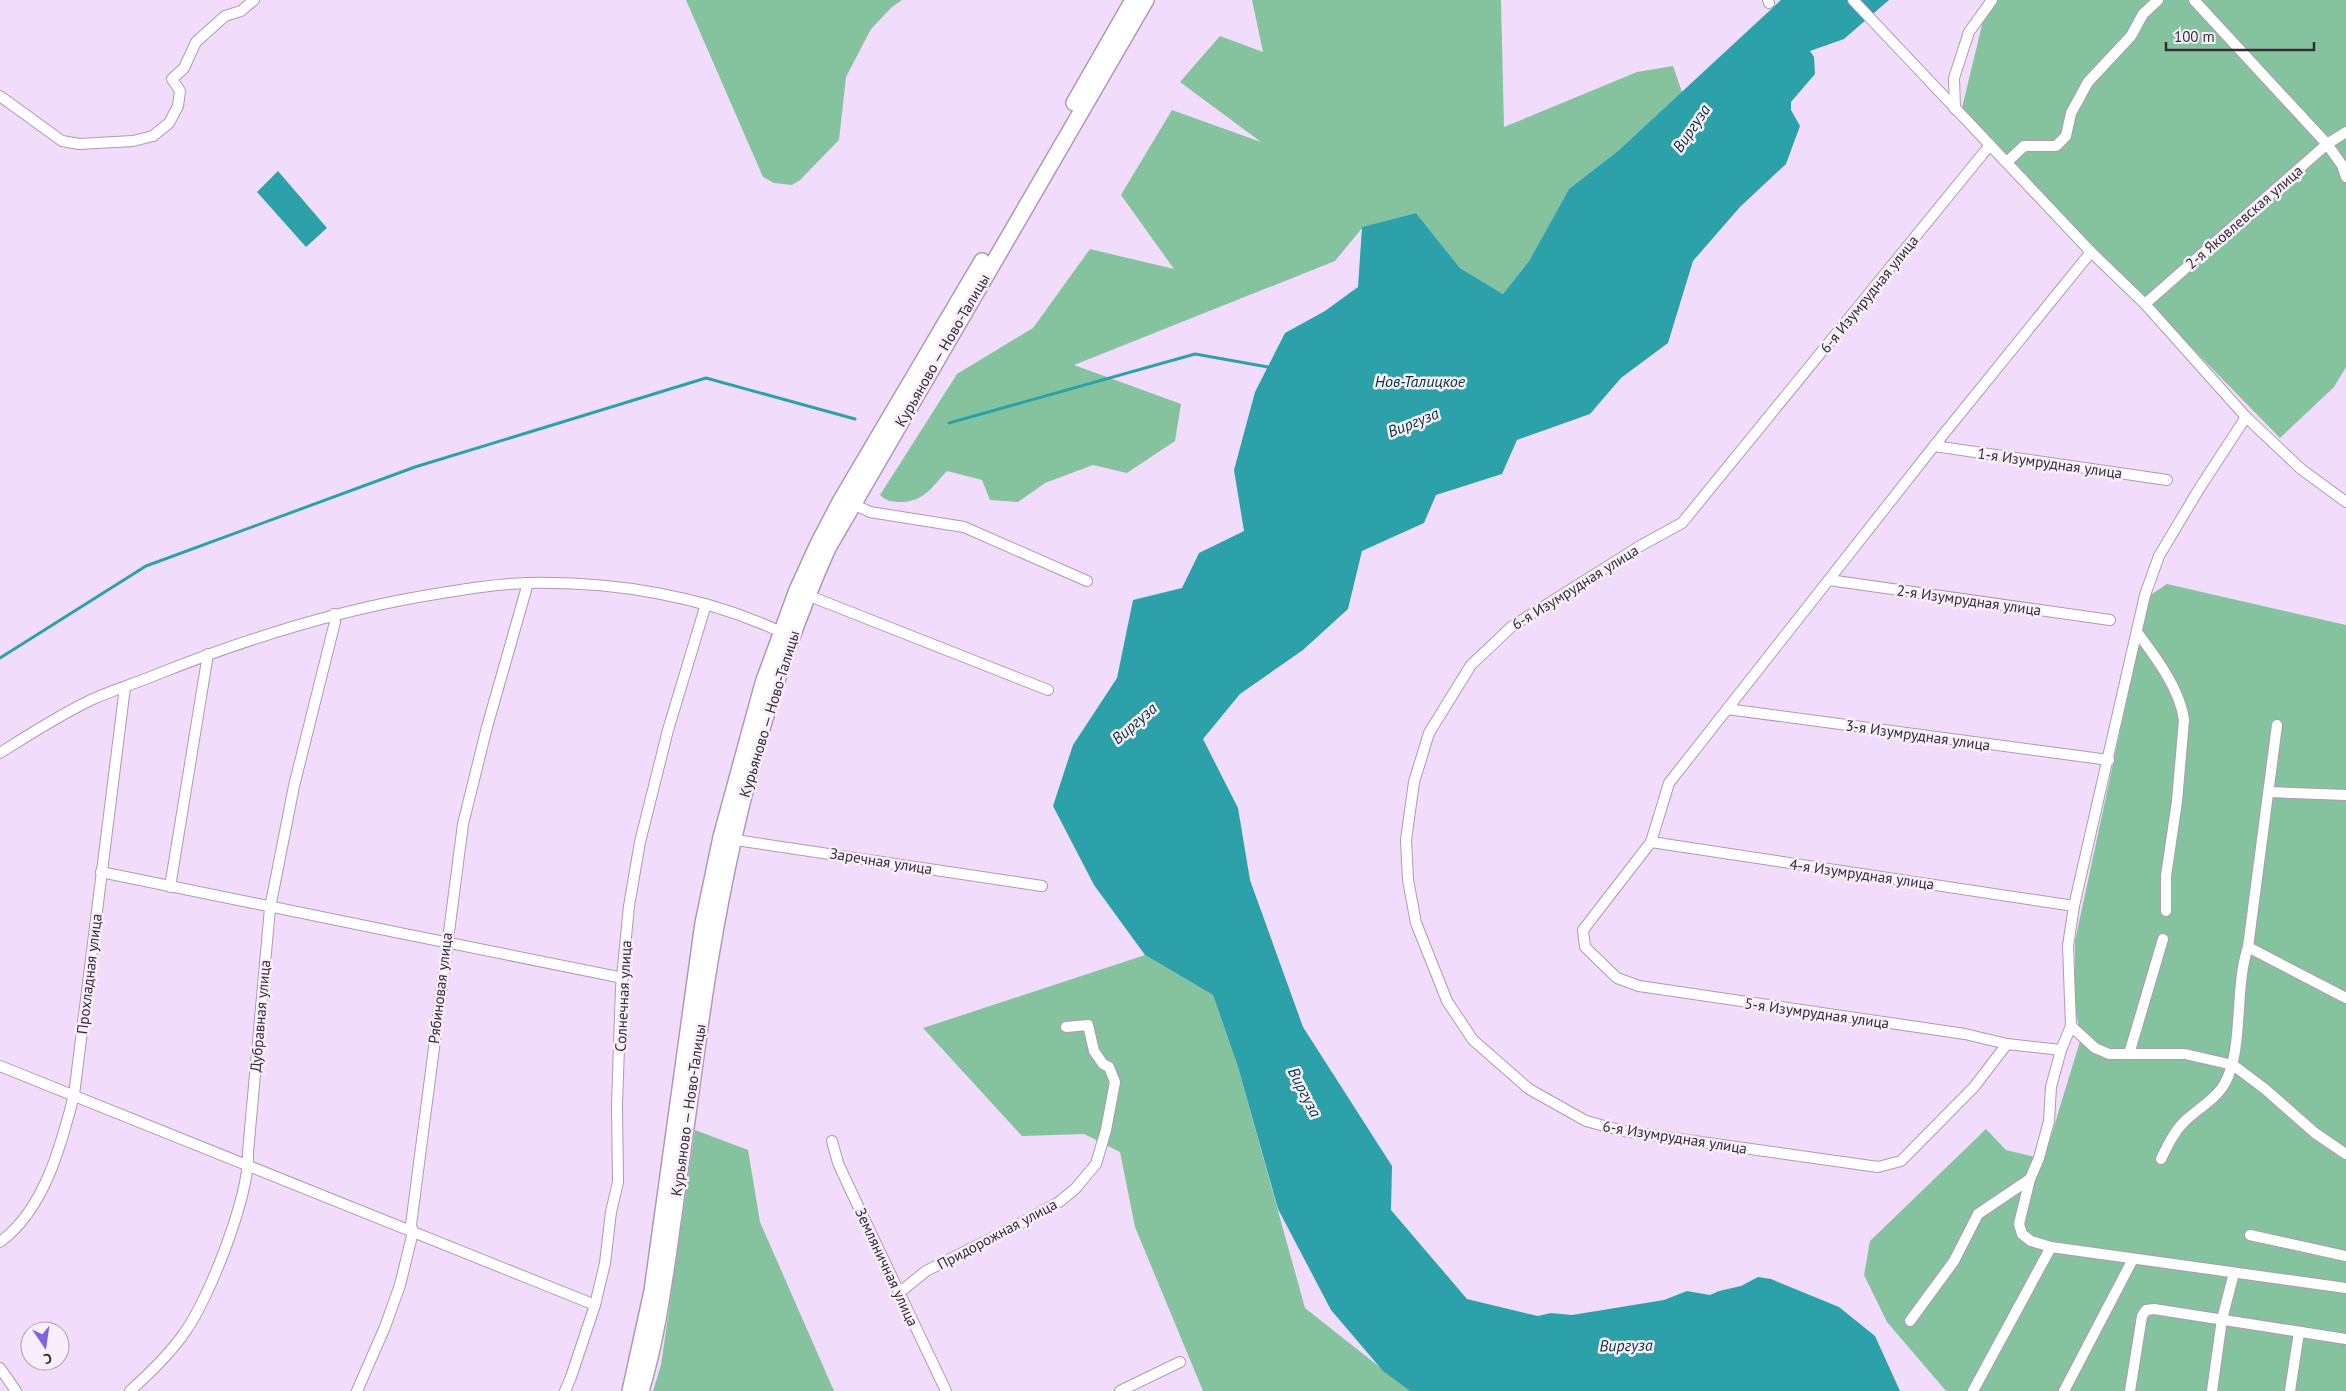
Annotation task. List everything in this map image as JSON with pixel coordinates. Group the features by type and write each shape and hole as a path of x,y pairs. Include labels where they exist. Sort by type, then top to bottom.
{"main road":[{"name":"Курьяново — Ново-Талицы","path":"641,1391 662,1292 727,838 743,751 763,683 781,632 797,590 841,500 1011,212 1133,0"},
{"name":"Курьяново — Ново-Талицы","path":"630,1391 652,1291 696,969 727,838 774,686 807,595 828,548 853,504 1146,0"}],"street":[{"path":"0,96 62,141 79,144 133,142 154,136 169,123 178,106 180,91 172,79 184,68 196,42 225,16 241,11 254,0"},
{"path":"1853,0 2091,252 2145,304 2246,417 2301,469 2346,502"},
{"path":"1955,109 1954,78 1969,32 1992,0"},
{"path":"2007,162 2024,146 2056,146 2066,136 2071,113 2088,82 2131,36 2143,14 2158,0"},
{"path":"2194,0 2327,144 2342,165 2346,177"},
{"name":"2-я Яковлевская улица","path":"2145,304 2327,144 2346,132"},
{"name":"6-я Изумрудная улица","path":"1990,145 1682,523 1640,546 1511,627 1471,665 1429,733 1414,782 1406,840 1408,880 1416,923 1452,1009 1473,1040 1529,1089 1586,1121 1622,1131 1878,1167 1902,1161 1974,1087 2007,1044"},
{"path":"1651,842 1669,783 1934,446 2091,252"},
{"path":"2246,417 2199,488 2159,556 2145,596 2124,680 2109,760 2074,906 2068,946 2071,1026 2061,1050 2051,1087 2049,1121 2040,1158 2030,1179 2019,1224 2022,1234 2031,1241 2051,1247 2346,1288"},
{"name":"1-я Изумрудная улица","path":"1934,446 2166,480"},
{"path":"853,504 870,512 964,527 1087,581"},
{"name":"2-я Изумрудная улица","path":"1829,580 2110,620"},
{"path":"0,753 93,700 208,654 271,632 334,614 438,594 528,583 624,589 706,604 748,617 781,632"},
{"name":"Рябиновая улица","path":"357,1391 385,1327 400,1285 413,1232 412,1215 446,942 463,824 487,727 528,583"},
{"path":"807,595 1048,690"},
{"name":"Солнечная улица","path":"565,1391 595,1305 605,1263 611,1212 618,1182 617,1106 623,978 629,906 640,842 668,730 706,604"},
{"name":"Дубравная улица","path":"130,1391 174,1348 200,1307 219,1264 234,1221 248,1165 270,908 294,786 335,622 334,614"},
{"path":"2137,632 2159,661 2183,708 2184,720 2177,801 2166,876 2166,911"},
{"path":"170,887 208,654"},
{"name":"Прохладная улица","path":"0,1242 12,1233 37,1199 63,1138 74,1095 125,687"},
{"name":"3-я Изумрудная улица","path":"1726,709 2109,760"},
{"path":"2161,1159 2173,1136 2184,1122 2224,1085 2233,1065 2242,966 2248,947 2277,725"},
{"path":"2269,792 2346,795"},
{"name":"Заречная улица","path":"727,838 1042,886"},
{"name":"5-я Изумрудная улица","path":"1651,842 1583,930 1582,939 1585,948 1617,978 1639,986 1965,1034 2007,1044 2061,1050"},
{"name":"4-я Изумрудная улица","path":"1651,842 2074,906"},
{"path":"102,872 270,908 623,978"},
{"path":"2129,1054 2163,939"},
{"path":"2248,947 2346,998"},
{"name":"Придорожная улица","path":"900,1292 926,1271 1014,1227 1058,1202 1075,1189 1096,1164 1106,1130 1115,1082 1109,1067 1103,1064 1094,1051 1088,1025 1066,1028"},
{"path":"2071,1026 2095,1048 2110,1054 2185,1054 2233,1065 2266,1089 2315,1134 2346,1154"},
{"path":"0,1066 595,1305"},
{"name":"Земляничная улица","path":"832,1141 846,1180 946,1391"},
{"path":"1910,1322 1954,1261 1978,1214 2030,1179"},
{"path":"2250,1235 2346,1256"},
{"path":"1974,1391 2051,1247"},
{"path":"2064,1391 2134,1259"},
{"path":"2212,1391 2222,1319 2234,1273"},
{"path":"2130,1391 2142,1316 2146,1310 2154,1309 2346,1339"},
{"path":"2290,1391 2299,1332"},
{"path":"1120,1391 1180,1362"},
{"path":"0,1368 16,1391"}],"shaded area":[{"path":"686,0 902,0 892,7 871,29 846,77 839,140 800,180 792,185 774,183 763,177"},
{"path":"1252,0 1501,0 1504,127 1637,72 1673,66 1682,92 1619,150 1569,189 1529,261 1503,294 1460,268 1416,213 1363,227 1335,261 1074,365 1181,404 1175,441 1127,473 1093,465 1045,483 1018,502 990,500 982,480 947,471 931,489 914,500 898,502 882,497 880,495 957,374 1033,328 1090,249 1174,269 1121,195 1172,110 1261,142 1180,82 1220,36 1263,52"},
{"path":"1988,0 2346,0 2346,367 2334,387 2280,438 1961,112"},
{"path":"2167,584 2346,625 2346,1391 1946,1391 1887,1322 1864,1275 1870,1241 1986,1129 2006,1150 2044,1159 2081,1038 2075,1007 2075,941 2149,596"},
{"path":"1145,955 1213,995 1238,1067 1305,1308 1410,1391 1203,1391 1135,1227 1120,1152 1084,1134 1022,1136 923,1028"},
{"path":"695,1130 748,1150 760,1222 834,1391 653,1391 661,1365"}],"water":[{"name":"Нов-Талицкое","path":"1781,0 1889,0 1844,39 1810,51 1814,57 1815,74 1791,102 1791,110 1800,126 1786,164 1740,207 1693,261 1668,343 1621,378 1590,414 1517,440 1502,474 1436,495 1424,523 1362,551 1348,609 1303,650 1240,694 1203,739 1238,808 1250,880 1303,1027 1392,1166 1391,1210 1467,1299 1538,1316 1551,1313 1572,1315 1664,1300 1687,1291 1710,1295 1741,1286 1758,1277 1771,1279 1839,1307 1875,1336 1900,1391 1410,1391 1383,1371 1331,1310 1278,1209 1238,1067 1213,995 1145,955 1094,885 1053,806 1073,745 1117,678 1133,600 1182,588 1199,553 1244,531 1234,470 1255,392 1285,333 1325,311 1358,287 1362,227 1416,213 1460,268 1503,294 1529,261 1569,189 1619,150"},
{"path":"278,171 327,228 306,247 257,192"}],"waterway":[{"path":"949,423 1195,354 1268,367 1269,370"},
{"path":"0,658 146,566 415,467 706,378 855,419"}],"water label":[{"name":"Виргуза","path":"1691,128"},
{"name":"Виргуза","path":"1413,422"},
{"name":"Виргуза","path":"1134,723"},
{"name":"Виргуза","path":"1305,1092"},
{"name":"Виргуза","path":"1626,1345"}]}
